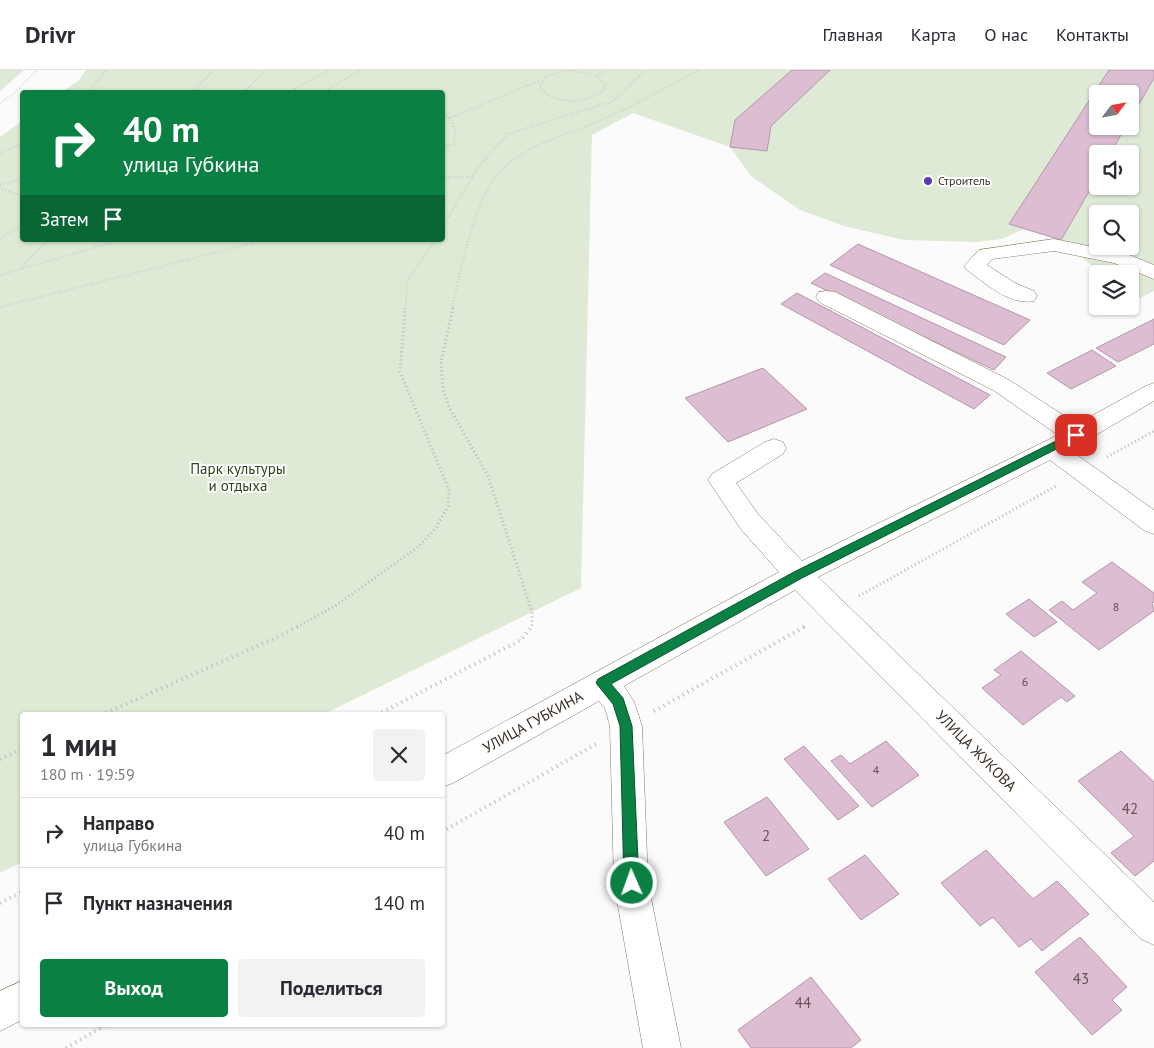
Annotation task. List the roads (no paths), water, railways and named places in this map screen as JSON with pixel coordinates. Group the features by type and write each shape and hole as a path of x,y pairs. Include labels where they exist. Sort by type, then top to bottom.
{"street":[{"path":"1026,296 1007,288 974,266 986,254 1054,245 1120,258 1154,273"},
{"path":"827,297 1001,385 1076,435"},
{"name":"УЛИЦА ГУБКИНА","path":"445,771 798,575 1052,448 1154,391"},
{"name":"УЛИЦА ЖУКОВА","path":"774,448 722,480 749,521 798,575 1154,927"},
{"path":"1052,448 1154,524"},
{"path":"603,683 619,702 626,726 632,883 662,1048"},
{"path":"0,1012 20,1001"}],"place":[{"name":"Строитель","path":"928,181"}],"park label":[{"name":"Парк культуры и отдыха","path":"238,478"}]}
